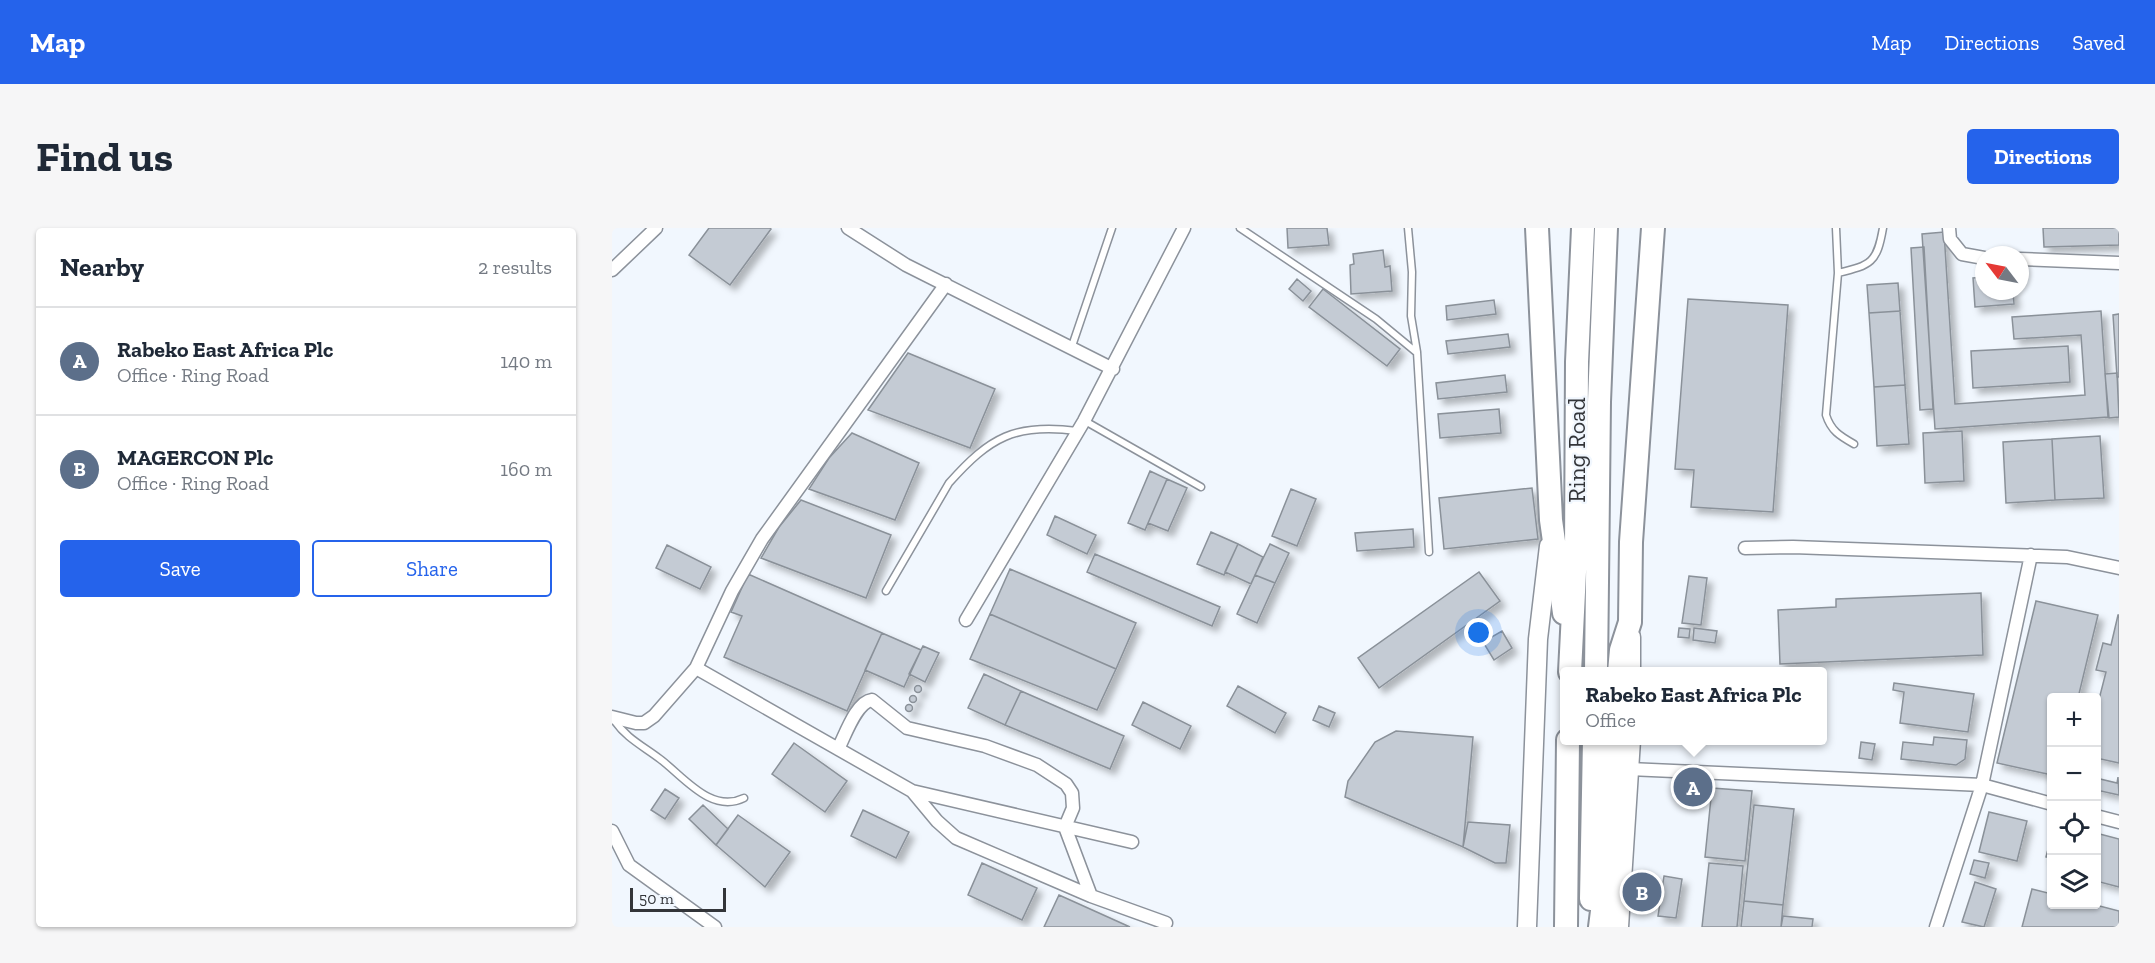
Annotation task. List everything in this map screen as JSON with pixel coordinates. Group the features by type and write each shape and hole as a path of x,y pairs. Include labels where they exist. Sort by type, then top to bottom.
{"highway":[{"path":"1537,228 1551,520 1570,664"},
{"name":"Ring Road","path":"1570,664 1576,552 1577,362 1583,228"},
{"name":"Ring Road","path":"1596,667 1599,402 1606,228"},
{"path":"1619,667 1621,650 1630,622 1631,542 1653,228"},
{"path":"1566,927 1568,745"},
{"path":"1590,927 1594,745"},
{"path":"1600,927 1606,879 1614,745"}],"street":[{"path":"612,270 656,228"},
{"path":"848,228 906,265 1071,350 1113,369"},
{"path":"966,620 1113,369 1184,228"},
{"path":"1949,228 1950,239 1962,254 1975,256"},
{"path":"2029,259 2119,263"},
{"path":"612,717 644,723 654,716 696,668 732,591 762,539 946,284"},
{"path":"1527,927 1538,639 1551,520"},
{"path":"1744,548 1793,547 2031,555 2067,557 2119,568"},
{"path":"1936,927 1982,785 2031,555"},
{"path":"1630,622 1631,667"},
{"path":"696,668 912,791 1132,842"},
{"path":"838,749 861,707 866,701 872,700 908,728 985,746 1036,765 1066,784 1072,793 1073,808 1065,827 1091,896"},
{"path":"1619,927 1631,745"},
{"path":"1629,769 1982,785 2047,803"},
{"path":"912,791 937,821 956,838 1091,896 1166,923"},
{"path":"2101,817 2119,822"},
{"path":"612,831 629,865 715,927"}],"lane":[{"path":"1071,350 1112,228"},
{"path":"1240,228 1376,319 1417,352"},
{"path":"1408,228 1412,272 1411,316 1417,352 1429,552"},
{"path":"1836,228 1838,273 1827,415 1829,426 1837,434 1854,444"},
{"path":"1838,273 1872,262 1877,254 1883,228"},
{"path":"886,591 949,483 962,468 1002,436 1019,430 1081,426 1201,487"},
{"path":"612,717 624,734 662,760 691,787 715,800 734,803 744,798"}],"building":[{"path":"709,228 771,229 730,285 689,255"},
{"path":"1287,228 1327,228 1329,245 1288,248"},
{"path":"2043,228 2119,228 2119,245 2044,247"},
{"path":"1944,232 1955,404 2085,395 2081,335 2014,339 2012,317 2101,311 2108,417 1935,429 1922,234"},
{"path":"1924,247 1933,409 1920,410 1911,248"},
{"path":"1383,250 1385,267 1390,266 1392,291 1351,294 1350,265 1354,264 1353,254"},
{"path":"1973,278 1975,278 1975,300 2014,300 2014,304 1975,307"},
{"path":"1297,279 1311,291 1303,301 1289,289"},
{"path":"1898,283 1900,311 1869,313 1867,285"},
{"path":"1323,289 1400,349 1387,366 1309,307"},
{"path":"1688,299 1788,305 1773,512 1691,507 1694,470 1675,469"},
{"path":"1494,300 1496,314 1447,320 1446,306"},
{"path":"1900,311 1905,385 1874,387 1869,313"},
{"path":"2119,314 2119,377 2117,377 2113,315"},
{"path":"1508,334 1510,347 1448,354 1446,341"},
{"path":"2068,346 2070,382 1973,388 1971,351"},
{"path":"908,353 995,389 970,448 868,410"},
{"path":"2117,373 2119,417 2109,418 2105,374"},
{"path":"1505,375 1507,392 1438,399 1436,383"},
{"path":"1905,385 1909,444 1877,446 1874,387"},
{"path":"1499,409 1501,433 1440,438 1438,414"},
{"path":"1962,431 1964,481 1925,483 1923,433"},
{"path":"852,433 919,463 895,520 809,489 829,458"},
{"path":"2100,436 2104,498 2055,500 2052,439"},
{"path":"2052,439 2055,500 2006,503 2003,442"},
{"path":"1150,471 1167,479 1145,530 1128,523"},
{"path":"1167,479 1187,488 1168,531 1148,523"},
{"path":"1532,488 1538,539 1444,549 1439,498"},
{"path":"1291,489 1316,499 1297,546 1272,536"},
{"path":"801,500 891,535 866,598 761,558 779,527"},
{"path":"1055,516 1096,535 1087,554 1047,535"},
{"path":"1413,529 1414,547 1357,551 1355,533"},
{"path":"1211,532 1238,544 1224,575 1197,564"},
{"path":"1238,544 1263,557 1251,584 1225,572"},
{"path":"1270,544 1289,553 1275,583 1255,575"},
{"path":"667,545 711,567 700,589 656,568"},
{"path":"1095,554 1220,607 1212,626 1087,572"},
{"path":"1010,569 1136,623 1116,669 990,614"},
{"path":"1479,572 1500,601 1379,688 1358,658"},
{"path":"748,574 882,633 847,711 724,657 742,616 731,612"},
{"path":"1255,575 1275,583 1257,623 1237,614"},
{"path":"1689,576 1707,578 1701,625 1682,623"},
{"path":"1981,593 1983,655 1780,664 1778,610 1836,607 1836,599"},
{"path":"2036,601 2098,615 2079,693 2047,693 2047,774 1997,763"},
{"path":"990,614 1116,669 1097,710 970,659"},
{"path":"2119,615 2119,763 2101,759 2101,693 2106,672 2096,670 2103,643 2111,645"},
{"path":"1679,628 1690,629 1689,638 1678,637"},
{"path":"1694,628 1717,631 1715,643 1693,640"},
{"path":"1502,631 1512,648 1494,660 1483,642"},
{"path":"882,633 921,650 904,687 865,670"},
{"path":"923,646 939,653 925,682 909,674"},
{"path":"984,674 1021,691 1005,725 968,708"},
{"path":"1894,683 1974,694 1968,732 1900,723 1904,692 1893,690"},
{"path":"918,686 921,689 918,692 915,689"},
{"path":"1238,686 1286,713 1275,733 1227,706"},
{"path":"1021,691 1124,736 1110,769 1005,725"},
{"path":"913,696 916,699 913,702 910,699"},
{"path":"1143,702 1191,726 1180,749 1132,725"},
{"path":"909,705 912,708 909,711 906,708"},
{"path":"1319,706 1335,713 1329,727 1313,720"},
{"path":"1396,731 1473,737 1463,847 1345,797 1348,781 1375,742"},
{"path":"1934,737 1967,740 1965,759 1956,765 1901,759 1903,742 1933,745"},
{"path":"1861,742 1875,744 1872,760 1859,758"},
{"path":"794,743 847,781 825,812 772,774"},
{"path":"2118,777 2119,795 2101,791 2101,779 2117,783"},
{"path":"1712,788 1752,791 1745,861 1705,857"},
{"path":"665,789 679,798 665,819 651,810"},
{"path":"703,805 728,829 716,845 689,819"},
{"path":"1754,805 1794,809 1783,905 1744,901"},
{"path":"863,810 909,832 896,858 851,836"},
{"path":"1989,812 2027,821 2017,861 1979,852"},
{"path":"738,815 790,852 765,887 716,845"},
{"path":"1468,822 1510,825 1506,863 1495,863 1463,847"},
{"path":"2101,834 2119,839 2119,887 2101,882"},
{"path":"1974,860 1989,863 1985,878 1970,874"},
{"path":"982,863 1037,888 1022,920 968,895"},
{"path":"1709,863 1743,866 1737,927 1702,927"},
{"path":"1664,876 1682,879 1676,918 1658,916"},
{"path":"1975,882 1996,889 1984,927 1962,922"},
{"path":"2032,889 2047,893 2047,909 2101,909 2101,906 2119,911 2119,927 2022,927"},
{"path":"1059,895 1130,927 1044,927"},
{"path":"1744,901 1783,905 1781,927 1741,927"},
{"path":"1783,916 1813,919 1812,927 1781,927"}],"place":[{"name":"Rabeko East Africa Plc","path":"1693,787"},
{"name":"MAGERCON Plc","path":"1642,892"}]}
